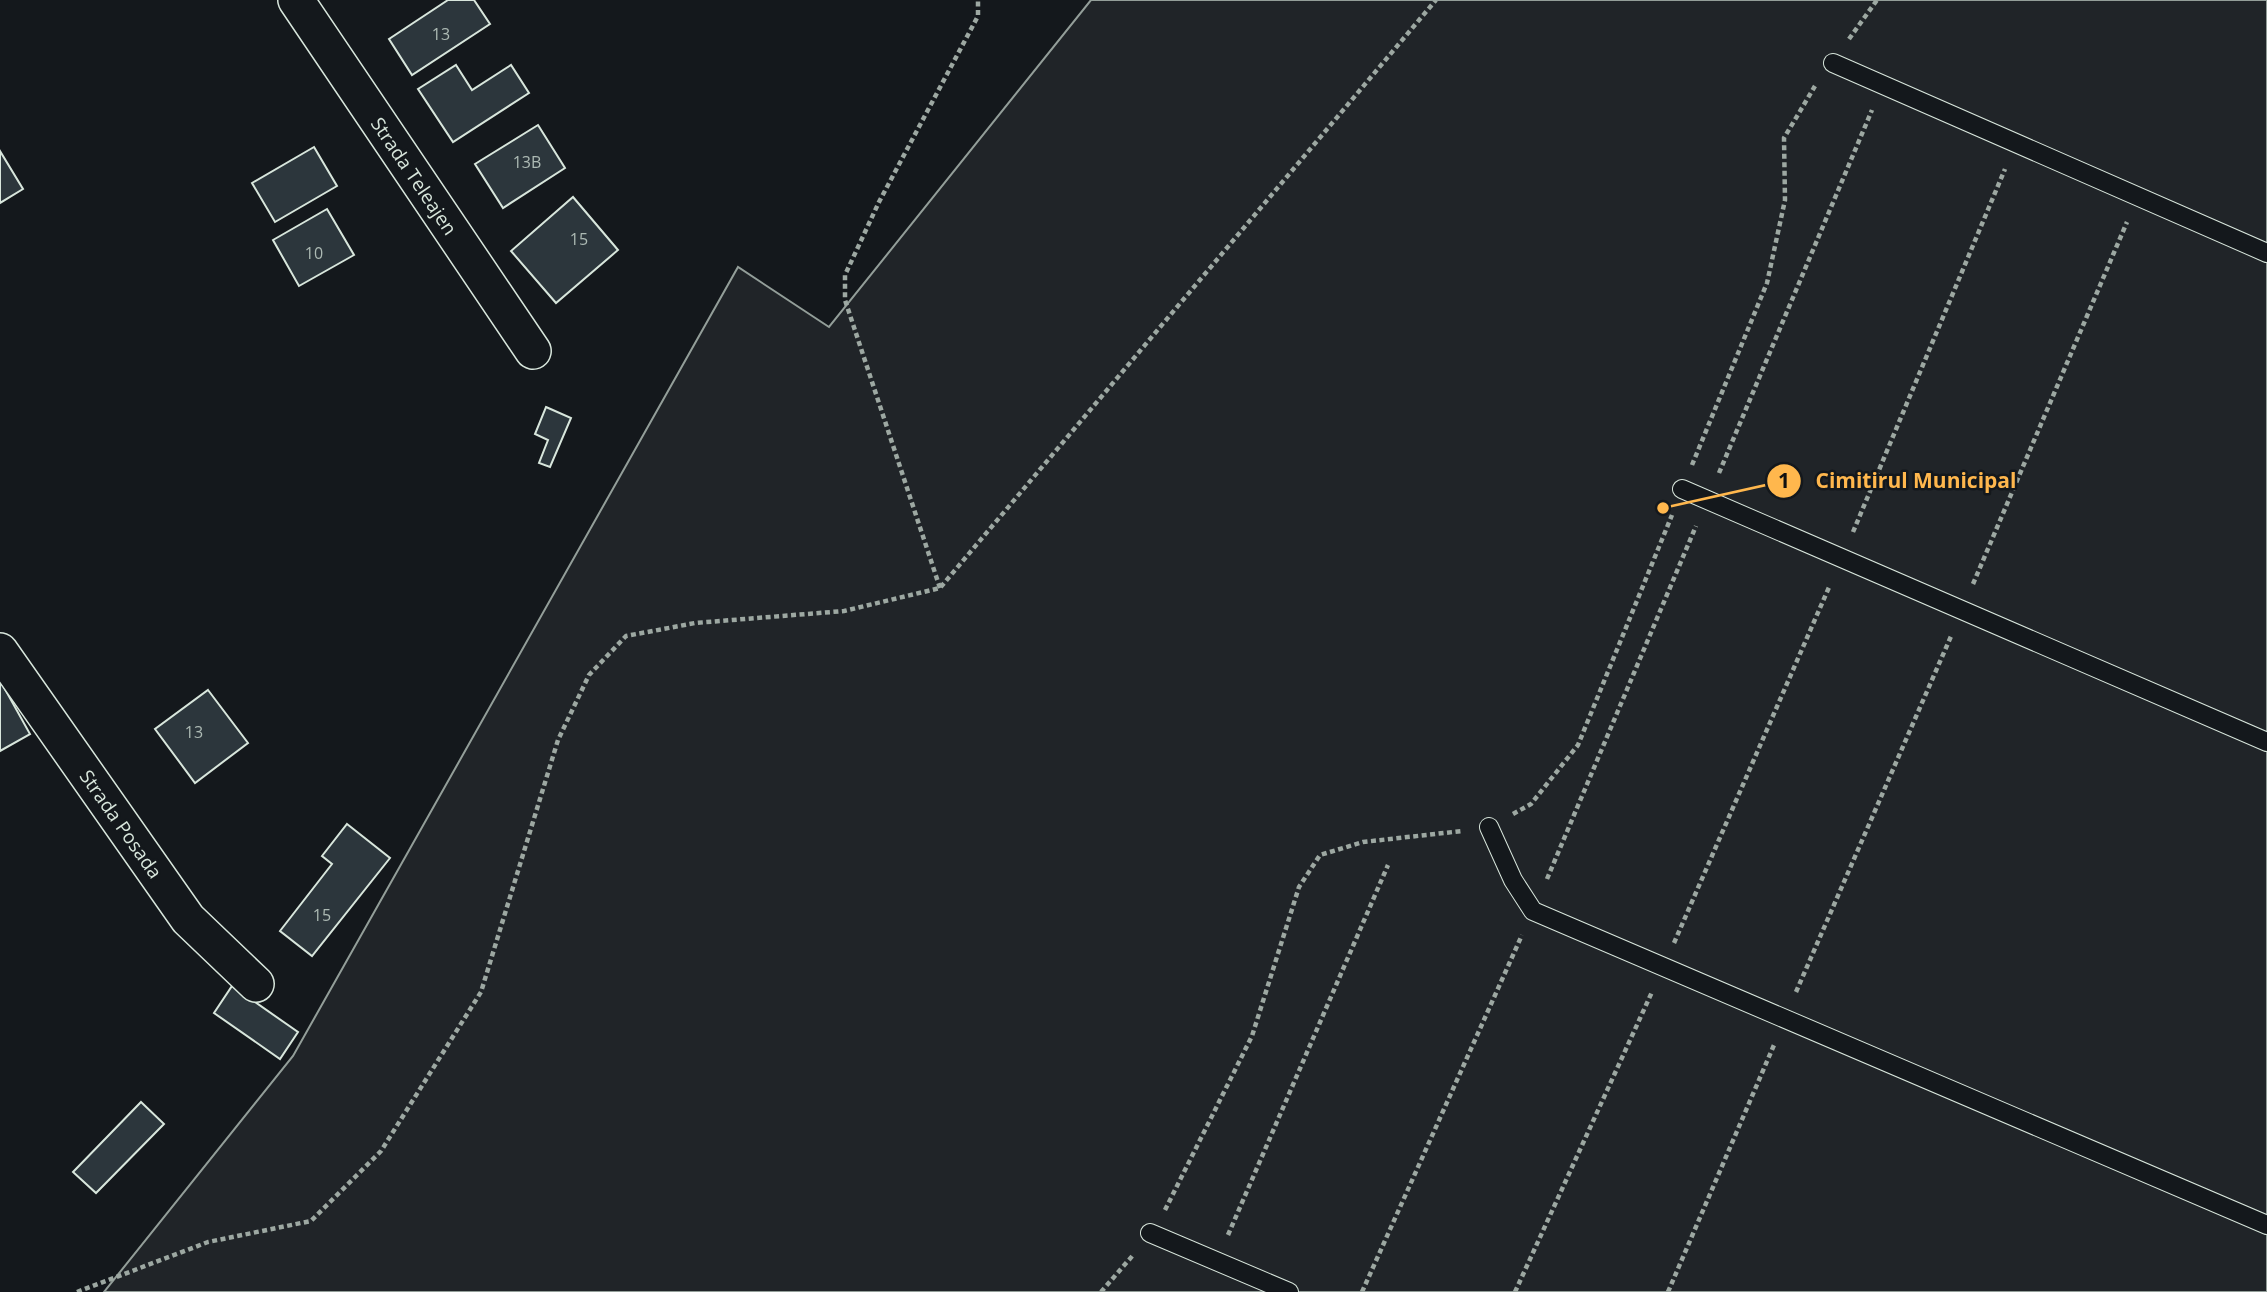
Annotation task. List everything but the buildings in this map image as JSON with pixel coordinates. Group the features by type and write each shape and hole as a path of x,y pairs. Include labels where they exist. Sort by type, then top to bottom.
{"street":[{"name":"Strada Teleajen","path":"296,0 533,351"},
{"name":"Strada Posada","path":"0,651 188,919 256,984"}],"lane":[{"path":"1833,63 2015,145 2267,253"},
{"path":"1682,489 2267,742"},
{"path":"1489,827 1513,880 1533,911 2267,1226"},
{"path":"1150,1233 1289,1292"}],"path":[{"path":"940,588 845,300 845,275 879,202 978,16 978,0"},
{"path":"77,1292 208,1242 312,1221 381,1151 481,992 558,740 589,675 626,636 695,623 844,611 940,588 1436,0"},
{"path":"1101,1292 1120,1273 1163,1215 1188,1167 1252,1036 1299,887 1320,855 1363,842 1489,827 1531,804 1578,745 1767,283 1785,200 1784,138 1803,102 1877,0"},
{"path":"1707,500 1881,84"},
{"path":"1515,1292 1664,968 1842,558 2015,145"},
{"path":"1668,1292 2138,197"},
{"path":"1217,1261 1388,865"}],"shaded area":[{"path":"1091,0 2267,0 2267,1292 104,1292 293,1056 738,267 829,327"}],"place":[{"name":"Cimitirul Municipal","path":"1663,508"}]}
